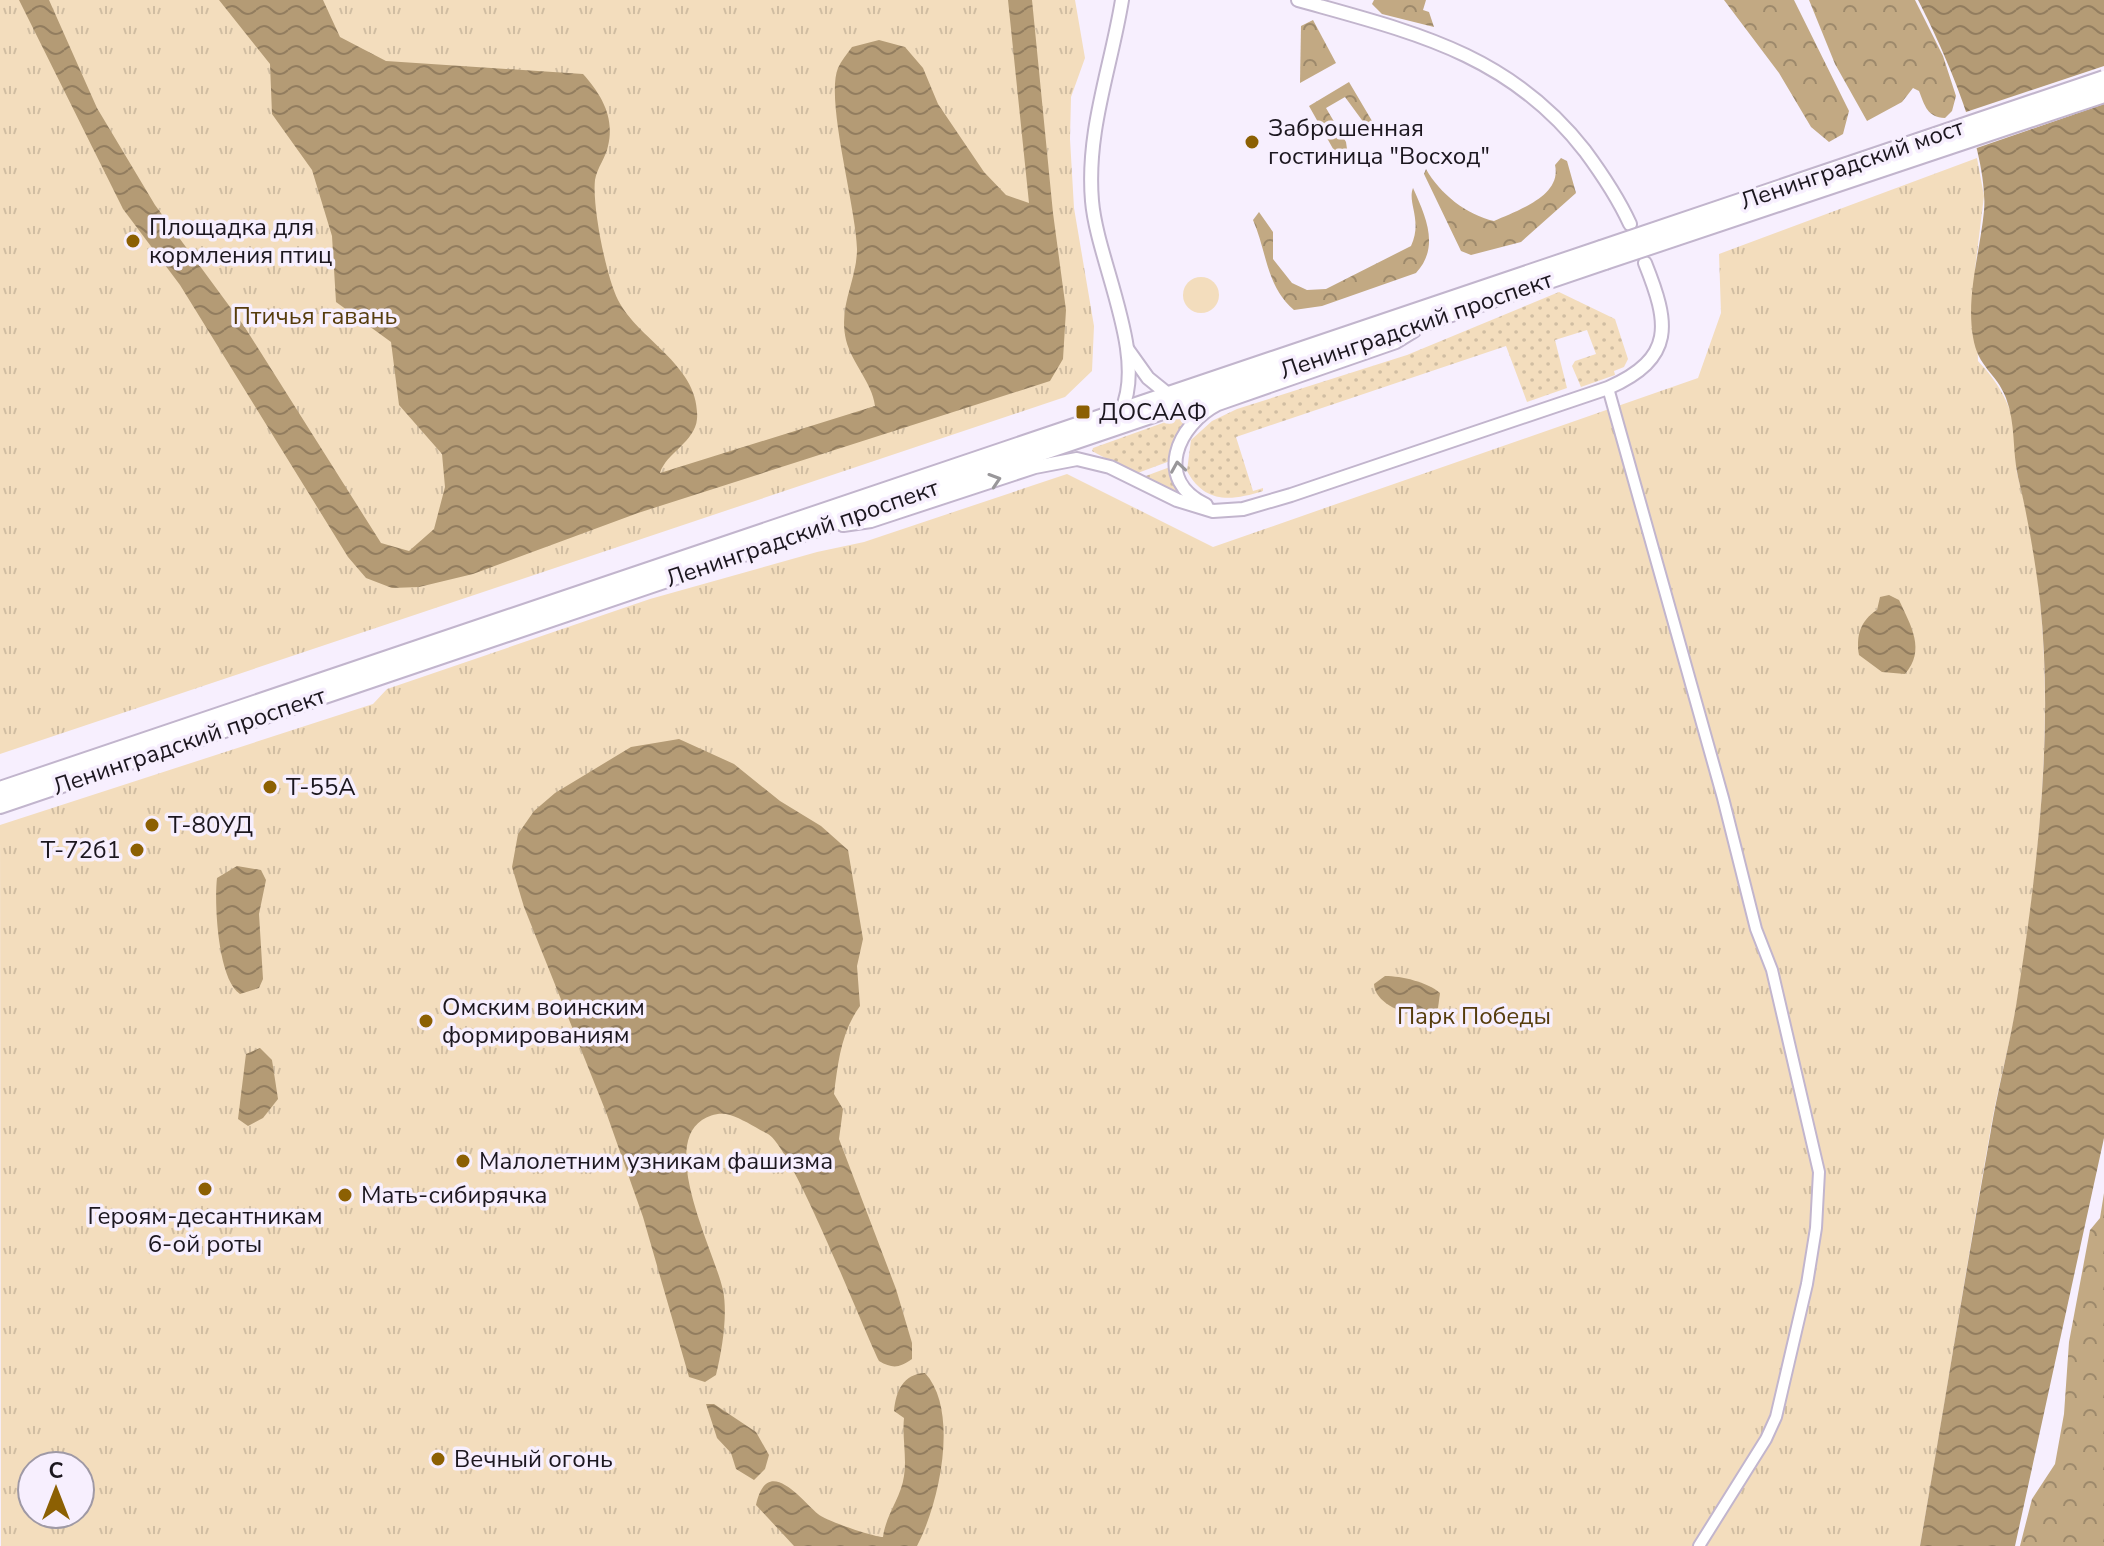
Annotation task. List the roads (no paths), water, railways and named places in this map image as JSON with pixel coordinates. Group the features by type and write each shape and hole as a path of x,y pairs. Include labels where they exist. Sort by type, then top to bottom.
{"main road":[{"name":"Ленинградский мост","path":"1603,255 2104,79"},
{"name":"Ленинградский мост","path":"1603,255 2104,94"},
{"name":"Ленинградский проспект","path":"0,805 1440,316 1603,255"},
{"name":"Ленинградский проспект","path":"0,790 1121,411 1603,255"}],"street":[{"path":"1121,411 1129,386 1127,347 1095,219 1091,160 1095,125 1122,0"},
{"path":"1298,0 1421,35 1457,49 1517,83 1577,142 1615,196 1630,224"},
{"path":"812,529 871,521 1035,467 1077,459 1110,467 1200,509 1233,511 1291,495 1608,388 1644,369 1659,348 1663,335 1661,307 1645,263"},
{"path":"1233,511 1201,502 1182,484 1176,468 1176,450 1193,420 1218,404 1396,342 1440,316"},
{"path":"1127,347 1148,378 1169,395"},
{"path":"1608,388 1727,811 1756,929 1772,970 1819,1172 1816,1228 1807,1284 1776,1417 1766,1439 1699,1546"}],"water":[{"path":"19,0 49,0 97,108 155,205 244,326 381,543 409,551 434,529 445,487 442,454 399,405 391,342 336,302 332,236 312,170 272,114 270,64 219,0 323,0 340,37 386,61 583,74 601,98 610,125 608,146 596,176 595,192 601,241 613,289 627,314 679,369 696,400 695,427 660,473 875,406 870,389 849,349 844,327 857,249 835,104 838,68 852,47 879,40 905,47 923,68 938,104 984,172 1006,195 1029,203 1008,0 1032,0 1066,310 1063,359 1050,381 638,513 473,574 419,587 392,588 366,578 348,557 180,285 123,209"},
{"path":"1918,0 2104,0 2104,1138 2015,1546 1920,1546 2024,956 2037,855 2045,702 2040,601 2016,467 2011,418 2002,389 1975,347 1971,321 1972,290 1984,211 1980,160 1952,74"},
{"path":"1889,595 1899,600 1914,638 1915,656 1905,674 1882,672 1859,655 1858,642 1863,624 1877,610 1880,597"},
{"path":"679,739 734,764 780,801 821,826 848,850 863,939 857,966 860,1006 844,1037 834,1094 843,1109 839,1139 896,1289 912,1343 912,1359 900,1366 879,1361 826,1238 779,1146 768,1134 745,1121 719,1114 702,1120 690,1134 686,1153 693,1201 723,1290 724,1332 716,1375 705,1382 689,1377 643,1217 606,1112 524,907 512,867 518,834 534,811 555,793 631,747"},
{"path":"237,866 261,870 266,880 259,914 263,979 259,988 240,994 227,974 222,958 216,905 217,878"},
{"path":"1385,976 1414,980 1435,989 1440,993 1438,1008 1421,1014 1390,1006 1376,993 1374,984"},
{"path":"260,1048 272,1060 278,1099 263,1118 248,1126 238,1119 246,1054"},
{"path":"925,1373 936,1390 944,1433 938,1483 917,1546 794,1546 756,1505 761,1490 768,1483 785,1485 823,1517 883,1537 905,1469 904,1418 894,1411 897,1397 906,1380"},
{"path":"706,1404 714,1404 756,1432 769,1455 765,1469 754,1480 736,1469 731,1453 717,1438"}],"place":[{"name":"Заброшенная гостиница \"Восход\"","path":"1252,142"},
{"name":"Площадка для кормления птиц","path":"133,241"},
{"name":"ДОСААФ","path":"1083,412"},
{"name":"Т-55А","path":"270,787"},
{"name":"Т-80УД","path":"152,825"},
{"name":"Т-72б1","path":"137,850"},
{"name":"Омским воинским формированиям","path":"426,1021"},
{"name":"Малолетним узникам фашизма","path":"463,1161"},
{"name":"Героям-десантникам 6-ой роты","path":"205,1189"},
{"name":"Мать-сибирячка","path":"345,1195"},
{"name":"Вечный огонь","path":"438,1459"}],"park label":[{"name":"Птичья гавань","path":"315,316"},
{"name":"Парк Победы","path":"1474,1016"}]}
